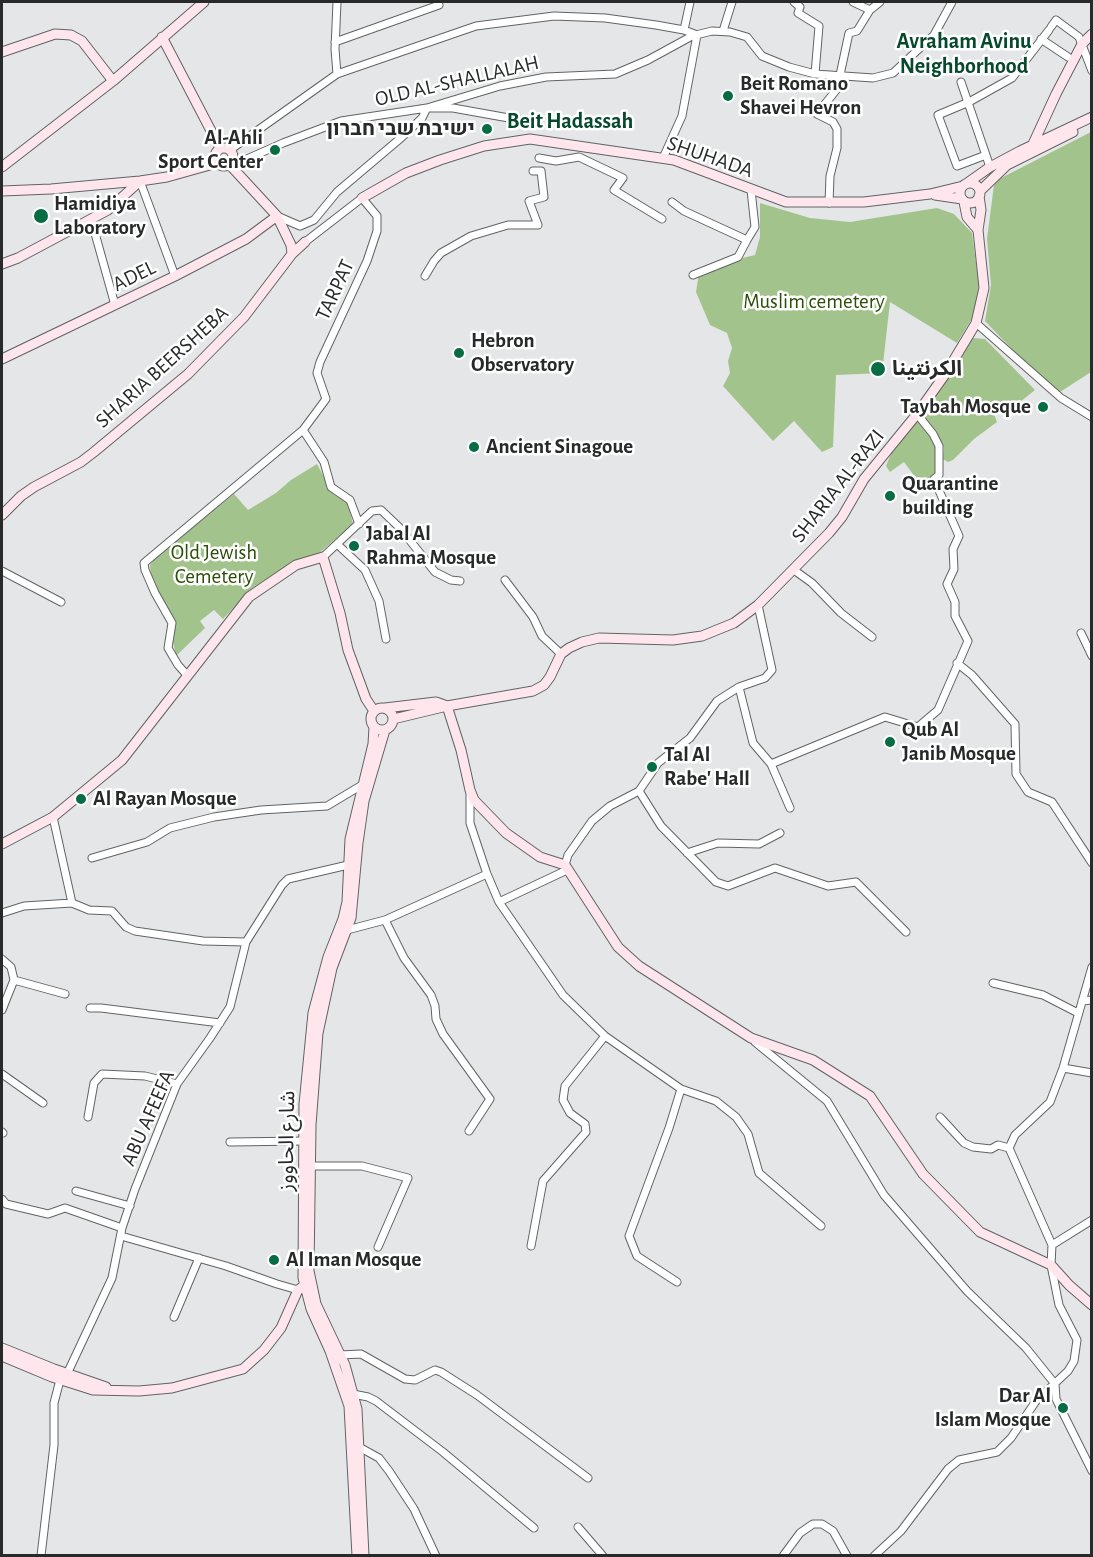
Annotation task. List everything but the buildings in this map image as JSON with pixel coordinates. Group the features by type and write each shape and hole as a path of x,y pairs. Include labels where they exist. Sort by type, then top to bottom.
{"main road":[{"path":"2,167 113,81 204,2"},
{"path":"1033,144 1082,44 1092,33"},
{"path":"2,52 56,34 71,34 82,41 113,81"},
{"path":"2,191 140,181 166,177 217,163 224,166 230,163 233,158 225,149 162,37"},
{"path":"963,200 960,194 965,185 990,167 1092,117"},
{"path":"930,194 973,203 1007,165 1092,123"},
{"name":"SHUHADA","path":"362,198 406,173 440,159 484,146 530,139 663,158 689,165 786,202 864,202 930,194"},
{"path":"217,163 215,154 225,149"},
{"path":"230,163 277,216 291,245 292,254"},
{"path":"2,264 18,258 108,210 140,181"},
{"path":"930,194 965,185 976,185 979,194"},
{"name":"SHARIA AL-RAZI","path":"561,654 569,648 599,638 673,640 702,636 734,623 758,605 794,570 842,517 864,479 917,414 946,373 976,322 984,288 978,230 981,210 979,194"},
{"name":"SHARIA AL-RAZI","path":"963,200 967,217 978,230"},
{"name":"ADEL","path":"2,359 175,276 246,239 277,216"},
{"name":"SHUHADA","path":"292,254 305,242"},
{"name":"SHARIA BEERSHEBA","path":"2,515 34,487 81,462 188,374 244,317 292,254"},
{"name":"SHARIA BEERSHEBA","path":"2,507 35,481 79,456 94,452"},
{"path":"2,844 54,817 122,760 249,597 296,565 323,557 340,613 348,650 366,699 374,711"},
{"path":"393,719 447,705 533,691 544,685 561,654"},
{"path":"385,730 374,728 371,717 374,711 436,702 447,705"},
{"path":"447,705 470,790 480,808 506,833 540,857 566,867 618,947 639,966 751,1038 813,1060 870,1096 923,1174 980,1232 1051,1265 1092,1305"},
{"path":"2,1348 93,1390 139,1391 172,1388 243,1369 264,1350 281,1328 304,1286 309,1271 313,1081 318,1033 332,968 354,905 358,843 364,801 385,730 391,726 393,719 391,712 384,708"},
{"name":"شارع الحاووز","path":"357,1556 349,1406 304,1286 302,1254 304,1104 313,1013 328,957 347,902 350,839 373,744 374,728"},
{"path":"304,1286 316,1304 340,1355 357,1409 364,1556"},
{"path":"2,1356 63,1377"}],"street":[{"path":"337,2 335,42 337,74"},
{"path":"684,30 690,2"},
{"path":"723,31 732,2"},
{"path":"794,2 800,7 798,13 819,27 815,74"},
{"path":"853,2 870,10"},
{"path":"829,203 830,176 837,148 837,129 833,122 817,114 837,89 849,33 858,31 870,10 880,2"},
{"path":"225,149 337,74 476,26 554,16 605,18 684,30 697,35 723,31 747,37 762,56 789,67 815,74 873,78 892,74 934,35 952,2"},
{"path":"335,42 439,5"},
{"path":"986,155 957,166 938,115 969,102 1012,78 1056,20 1079,37 1088,67 1092,71"},
{"path":"663,158 682,116 697,35"},
{"name":"OLD AL-SHALLALAH","path":"230,163 240,162 341,121 427,108 500,86 546,77 615,74 697,35"},
{"path":"1041,39 1068,57"},
{"path":"961,82 990,167"},
{"path":"277,216 300,226 314,220 337,192 402,137 422,118 427,108 453,108 520,120"},
{"path":"538,158 556,161 579,157 623,178 614,190 662,219"},
{"path":"425,276 441,253 471,236 508,225 538,225 530,201 544,197 541,171 533,171"},
{"path":"140,181 175,276"},
{"path":"693,275 738,257 755,226 751,190"},
{"name":"SHUHADA","path":"305,242 362,198"},
{"name":"TARPAT","path":"303,430 326,399 318,373 320,362 367,261 377,231 377,216 362,198"},
{"path":"672,202 684,211 747,240"},
{"path":"91,219 116,305"},
{"path":"976,322 1061,398 1092,417"},
{"path":"771,764 885,717 918,727 938,710 968,640 955,616 955,602 947,584 954,569 952,549 959,536 934,479 939,475 939,446 933,434 917,414"},
{"path":"186,675 168,648 172,623 155,593 144,563 303,430 324,462 331,488 350,500 359,524"},
{"path":"323,557 372,511 381,510 400,528 435,572 451,580 460,581"},
{"path":"338,545 365,570 379,601 386,639"},
{"path":"794,570 812,583 841,613 872,637"},
{"path":"2,571 61,602"},
{"path":"505,580 533,617 542,636 561,654"},
{"path":"499,902 566,867 568,855 592,822 610,806 639,791 658,763 690,738 717,701 739,687 765,678 772,670 758,605"},
{"path":"1080,633 1092,656"},
{"path":"957,663 972,675 1015,724 1016,774 1028,792 1052,802 1092,863"},
{"path":"739,687 753,743 771,764 790,808"},
{"path":"92,858 147,842 170,828 203,820 261,810 327,806 362,785"},
{"path":"470,790 470,823 499,902 563,995 605,1036 681,1089 716,1101 736,1117 748,1134 759,1173 821,1226"},
{"path":"639,791 661,826 716,882 728,886 775,868 828,886 856,882 906,932"},
{"path":"54,817 72,903"},
{"path":"687,854 718,843 754,845 780,833"},
{"name":"ABU AFEEFA","path":"41,1556 54,1445 54,1403 63,1377 112,1278 122,1228 135,1189 177,1084 230,1007 246,942 282,885 288,879 348,865"},
{"path":"347,930 385,920 487,874"},
{"path":"2,913 24,906 72,903 89,910 111,911 126,927 135,931 203,941 246,942"},
{"path":"385,920 404,958 431,995 436,1019 443,1034 490,1099 469,1131"},
{"path":"2,959 11,967 14,980 2,1010"},
{"path":"874,1556 901,1531 948,1469 959,1460 997,1452 1011,1438 1036,1401 1068,1371 1074,1361 1077,1340 1059,1305 1051,1265 1052,1245 1009,1148 1015,1135 1050,1102 1063,1068 1092,967"},
{"path":"14,980 65,994"},
{"path":"993,983 1043,995 1078,1013"},
{"path":"1082,1001 1092,1000"},
{"path":"90,1008 220,1023"},
{"path":"531,1246 543,1181 586,1132 585,1124 570,1113 563,1100 565,1086 605,1036"},
{"path":"751,1038 827,1101 885,1195 968,1291 1026,1348 1055,1384 1056,1399 1092,1471"},
{"path":"1063,1068 1092,1073"},
{"path":"2,1074 44,1103"},
{"path":"88,1117 94,1083 102,1074 145,1076 177,1084"},
{"path":"676,1282 638,1256 629,1236 681,1089"},
{"path":"939,1117 964,1143 973,1148 990,1149 999,1145 1009,1148"},
{"path":"230,1142 304,1141"},
{"path":"311,1166 362,1166 408,1178 378,1247"},
{"path":"76,1191 130,1206"},
{"path":"2,1199 6,1204 48,1214 65,1208 122,1228"},
{"path":"1052,1245 1092,1220"},
{"path":"121,1236 304,1286"},
{"path":"174,1317 199,1258"},
{"path":"340,1355 361,1354 405,1379 415,1380 435,1370 441,1372 477,1395 588,1478"},
{"path":"353,1394 376,1401 443,1452 534,1528"},
{"path":"359,1447 379,1458 389,1472 414,1509 436,1556"},
{"path":"783,1556 800,1533 813,1524 822,1524 833,1531 848,1556"},
{"path":"578,1527 603,1556"}],"green space":[{"path":"1091,132 1091,372 1060,392 1026,364 985,321 991,285 987,239 994,185 999,179"},
{"name":"Muslim cemetery","path":"760,203 810,218 850,222 937,208 954,214 972,233 979,285 974,315 957,343 890,302 882,373 836,375 833,447 822,452 794,421 773,441 723,386 730,373 728,361 732,348 727,333 710,325 696,292 699,273 755,255 760,237"},
{"path":"972,338 985,339 1035,390 1020,402 994,414 997,422 948,462 943,459 944,448 937,433 923,417 926,406"},
{"path":"915,422 919,422 935,443 935,473 921,485 904,462 890,472 886,466 893,449"},
{"name":"Old Jewish Cemetery","path":"317,464 333,494 348,503 353,524 318,554 290,564 252,588 223,619 214,610 200,621 205,628 176,656 173,642 176,623 151,580 150,565 158,555 234,494 248,510"}],"place":[{"name":"Beit Romano Shavei Hevron","path":"728,96"},
{"name":"ישיבת שבי חברון","path":"487,129"},
{"name":"Al-Ahli Sport Center","path":"275,150"},
{"name":"Hamidiya Laboratory","path":"41,216"},
{"name":"Hebron Observatory","path":"459,353"},
{"name":"الكرنتينا","path":"878,369"},
{"name":"Taybah Mosque","path":"1043,407"},
{"name":"Ancient Sinagoue","path":"474,447"},
{"name":"Quarantine building","path":"890,496"},
{"name":"Jabal Al Rahma Mosque","path":"354,546"},
{"name":"Qub Al Janib Mosque","path":"890,742"},
{"name":"Tal Al Rabe' Hall","path":"652,767"},
{"name":"Al Rayan Mosque","path":"81,799"},
{"name":"Al Iman Mosque","path":"274,1260"},
{"name":"Dar Al Islam Mosque","path":"1063,1408"}],"district":[{"name":"Avraham Avinu Neighborhood","path":"964,54"},
{"name":"Beit Hadassah","path":"570,121"}]}
